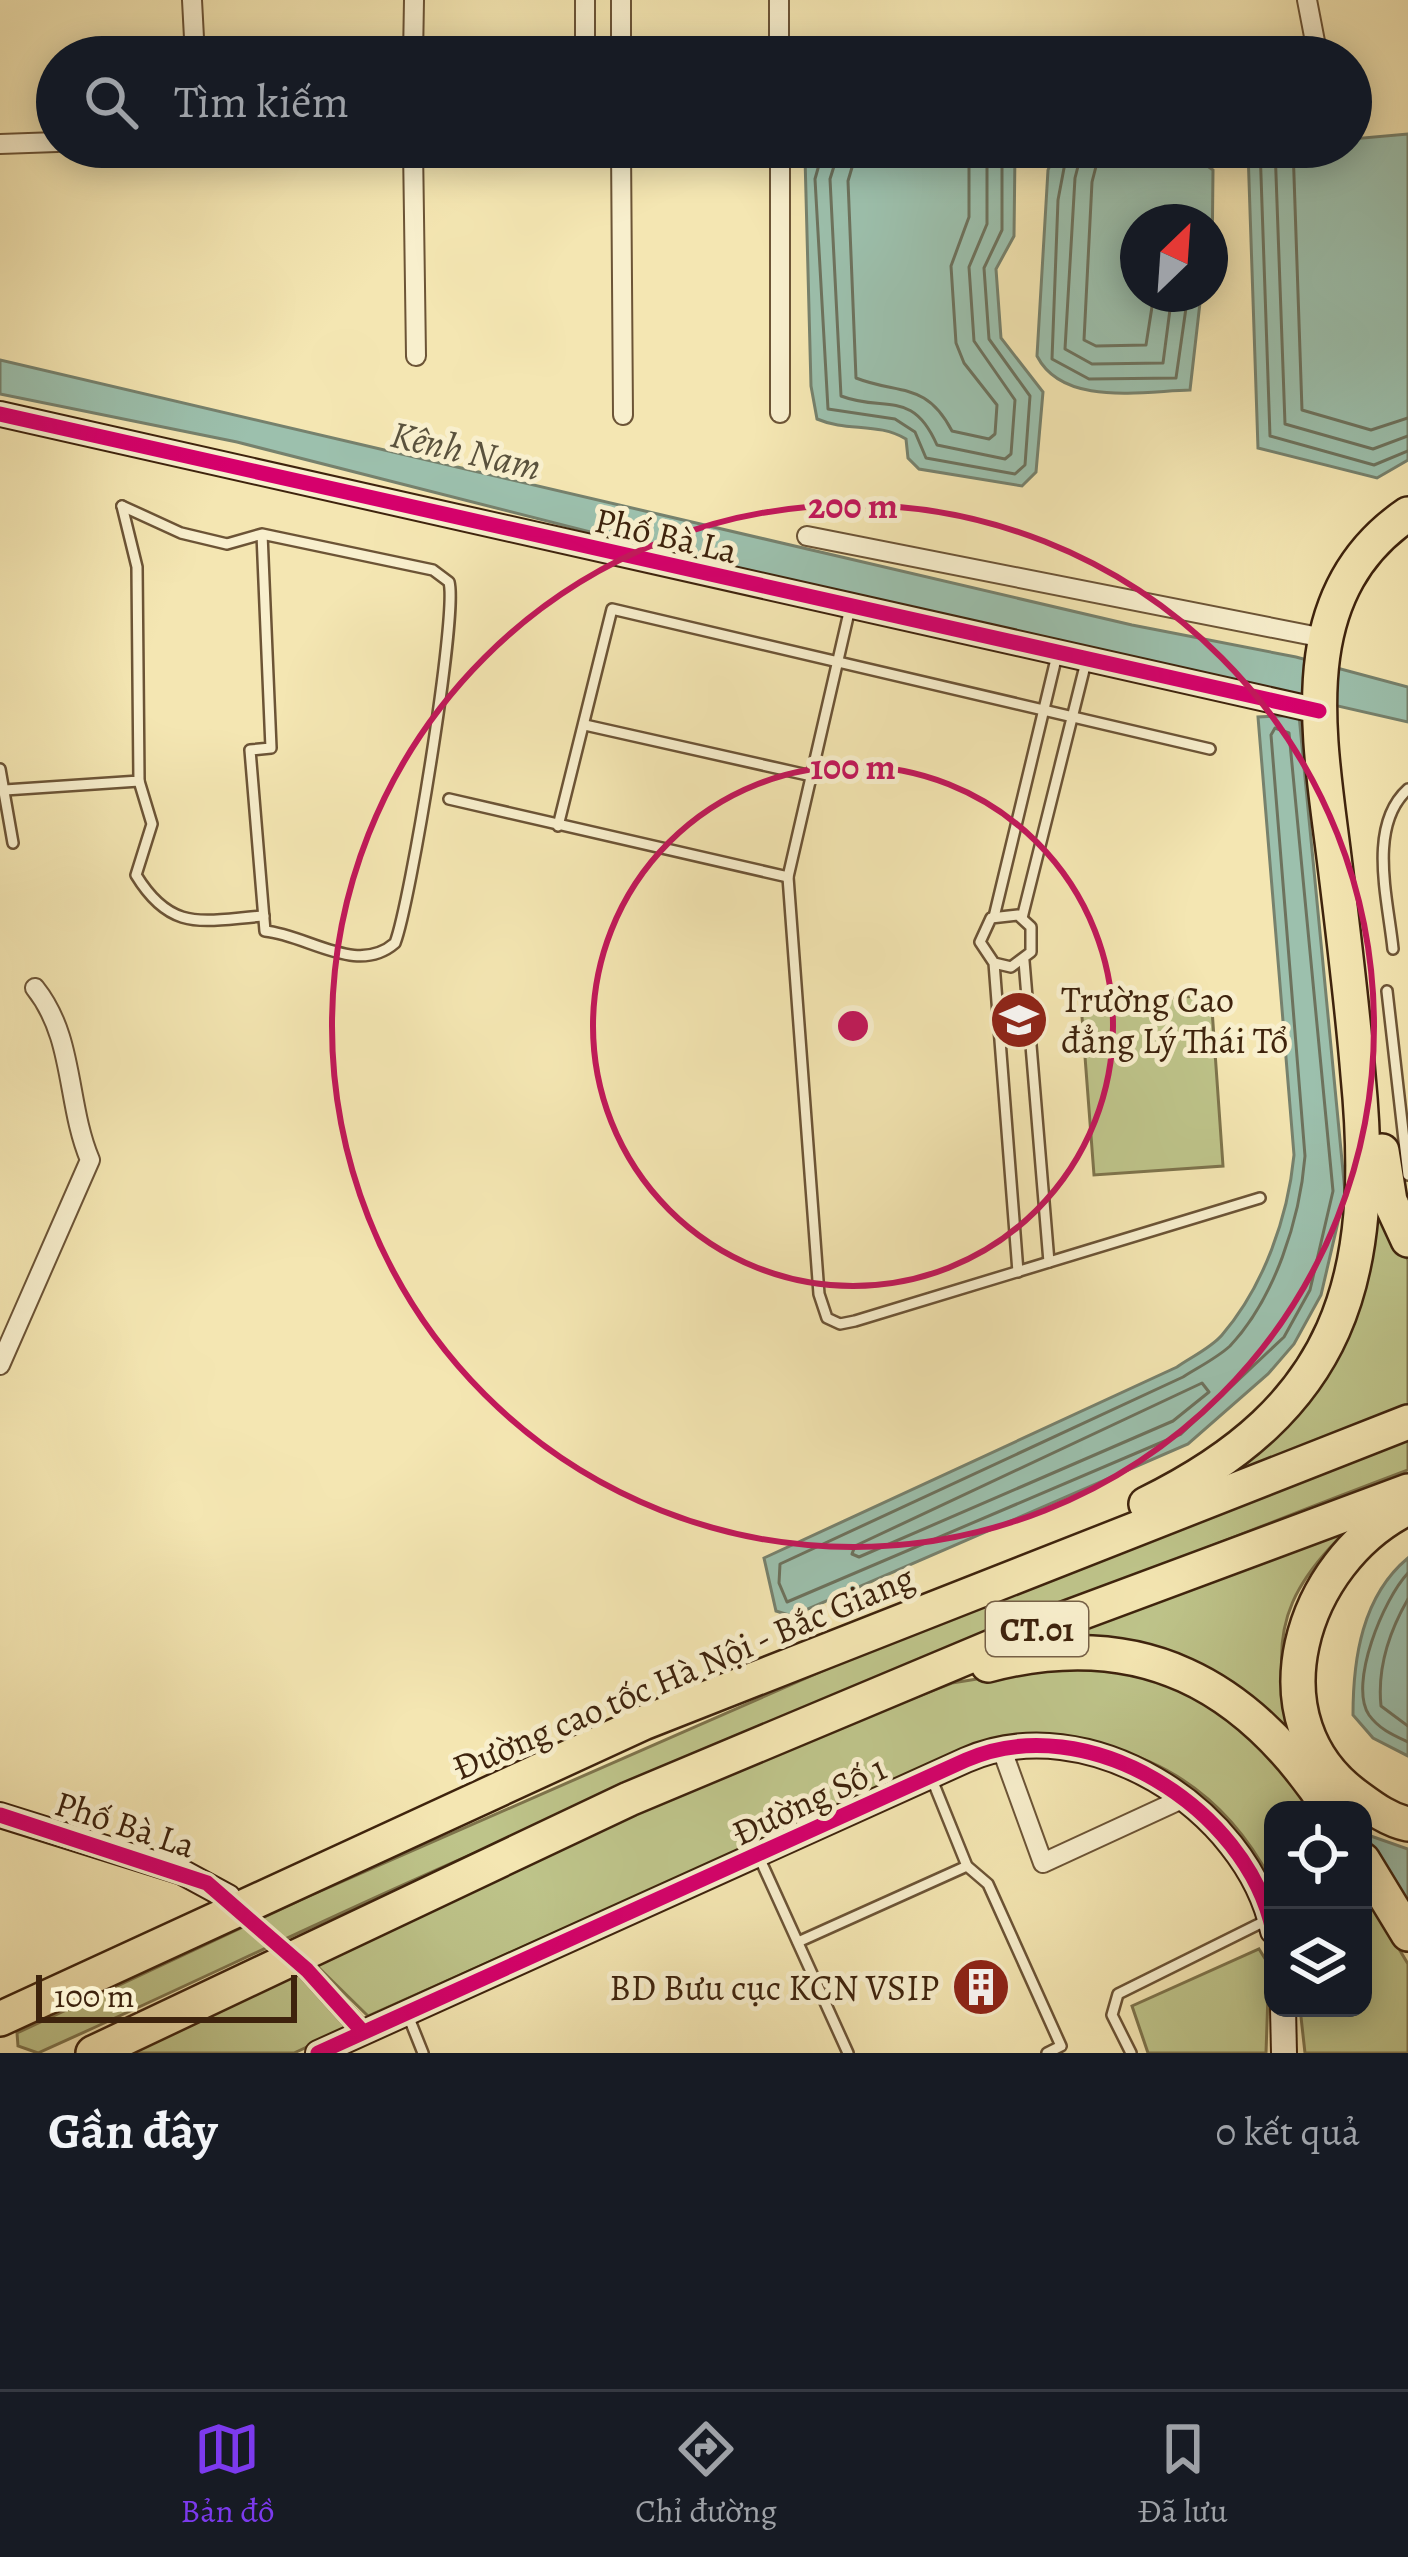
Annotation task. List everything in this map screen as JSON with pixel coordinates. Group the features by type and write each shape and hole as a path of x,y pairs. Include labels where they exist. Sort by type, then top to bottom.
{"highway":[{"path":"812,1657 1152,1501 1205,1471 1268,1421 1304,1379 1328,1340 1360,1253 1366,1172 1328,719 1331,644 1349,572 1376,538 1408,514"},
{"path":"1331,644 1363,585 1408,540"},
{"path":"1328,719 1383,1156 1390,1201 1408,1240"},
{"name":"Đường cao tốc Hà Nội - Bắc Giang","path":"10,2014 643,1723 1408,1422"},
{"name":"CT.01","path":"93,2053 671,1781 1012,1638 1408,1491"},
{"path":"1408,1508 1357,1546 1314,1603 1302,1637 1296,1682 1303,1724 1328,1771 1378,1812 1408,1824"},
{"path":"671,1781 979,1668 1029,1656 1103,1655 1168,1666 1226,1695 1279,1741 1323,1801"},
{"path":"1372,1875 1408,1934"}],"street":[{"path":"192,0 194,36"},
{"path":"413,36 414,0"},
{"path":"585,0 585,36"},
{"path":"621,0 621,36"},
{"path":"779,0 779,36"},
{"path":"1307,0 1314,36"},
{"path":"0,143 36,142"},
{"path":"413,168 416,356"},
{"path":"621,168 622,415"},
{"path":"780,168 780,413"},
{"name":"Phố Bà La","path":"0,414 1328,719"},
{"path":"807,536 1331,644"},
{"path":"0,1365 90,1160 76,1131 63,1034 35,988"},
{"path":"1002,1750 1042,1863 1184,1798"},
{"name":"Đường Số 1","path":"317,2053 931,1777 1002,1750 1084,1754 1184,1798 1209,1817 1234,1848 1264,1909"},
{"name":"Phố Bà La","path":"0,1815 182,1872 228,1897"},
{"path":"307,1970 363,2032"},
{"path":"1283,2017 1284,2053"}],"lane":[{"path":"262,534 272,748 250,750 264,916 265,931 352,956 373,957 394,943 432,742 452,587 433,570 262,534 227,544 182,533 122,506 137,567 139,782 152,824 136,875 154,902 181,920 264,916"},
{"path":"850,608 788,877 819,1294 827,1318 840,1324 855,1321 1260,1198"},
{"path":"558,826 612,609 1210,748"},
{"path":"1018,1271 994,963 980,942 994,916 1057,655"},
{"path":"1022,918 1086,662"},
{"path":"585,724 812,776"},
{"path":"0,770 14,843"},
{"path":"5,790 139,782"},
{"path":"1393,949 1385,824 1393,804 1408,789"},
{"path":"449,799 788,877"},
{"path":"994,916 1008,913 1022,918 1034,936 1024,961 1048,1262"},
{"path":"994,963 1011,967 1024,961"},
{"path":"1388,991 1408,1175"},
{"path":"931,1777 967,1866 988,1884 1061,2047 1047,2053"},
{"path":"759,1857 848,2053"},
{"path":"798,1942 967,1866"},
{"path":"1131,2053 1112,2015 1118,1994 1264,1929"},
{"path":"407,2012 420,2052"}],"green space":[{"path":"1211,995 1223,1166 1094,1175 1081,1004"},
{"path":"1373,1199 1408,1260 1408,1408 1218,1480 1271,1433"},
{"path":"1408,1437 1408,1470 1050,1611 695,1759 406,1884 38,2053 18,2046 17,2033 307,1897 877,1647"},
{"path":"1391,1489 1330,1548 1293,1602 1284,1632 1282,1665 1300,1750 1233,1689 1176,1655 1112,1640 1021,1635"},
{"path":"1077,1663 1157,1675 1257,1731 1308,1801 1264,1801 1264,1869 1219,1809 1186,1782 1149,1762 1110,1748 1067,1741 976,1745 368,2016 316,1965 647,1802 952,1683"},
{"path":"1372,1904 1408,1964 1408,2053 1305,2053 1301,2017 1372,2017"},
{"path":"1259,1949 1264,1957 1266,2053 1148,2053 1132,2006"},
{"path":"303,1970 350,2027 294,2053 130,2053"}],"water":[{"path":"1408,134 1408,460 1377,478 1258,448 1249,168 1372,168 1372,137"},
{"path":"805,168 1015,168 1014,236 996,269 1001,338 1043,392 1036,472 1022,486 919,469 908,458 906,439 817,419 811,386"},
{"path":"1049,168 1213,170 1213,204 1120,204 1120,312 1199,312 1190,390 1084,389 1049,372 1037,356"},
{"name":"Kênh Nam","path":"0,360 1132,625 1296,657 1408,687 1408,722 716,564 237,442 0,394"},
{"path":"1299,715 1345,1192 1321,1295 1294,1344 1268,1374 1188,1444 792,1616 776,1611 764,1558 1177,1367 1217,1340 1250,1295 1280,1226 1294,1155 1258,717"},
{"path":"1408,1558 1408,1756 1373,1738 1353,1715 1358,1651 1370,1610 1392,1573"},
{"path":"1372,1836 1408,1849 1408,1902 1372,1845"}],"tunnel":[{"path":"236,1905 295,1959"}],"cycle path":[{"path":"0,414 1319,711"},
{"path":"318,2053 966,1760 1013,1747 1061,1747 1109,1758 1155,1780 1196,1809 1231,1845 1257,1886 1265,1909"},
{"path":"0,1815 207,1883 307,1970 363,2032"}],"place":[{"name":"Trường Cao đẳng Lý Thái Tổ","path":"1019,1020"},
{"name":"BD Bưu cục KCN VSIP","path":"981,1987"}]}
